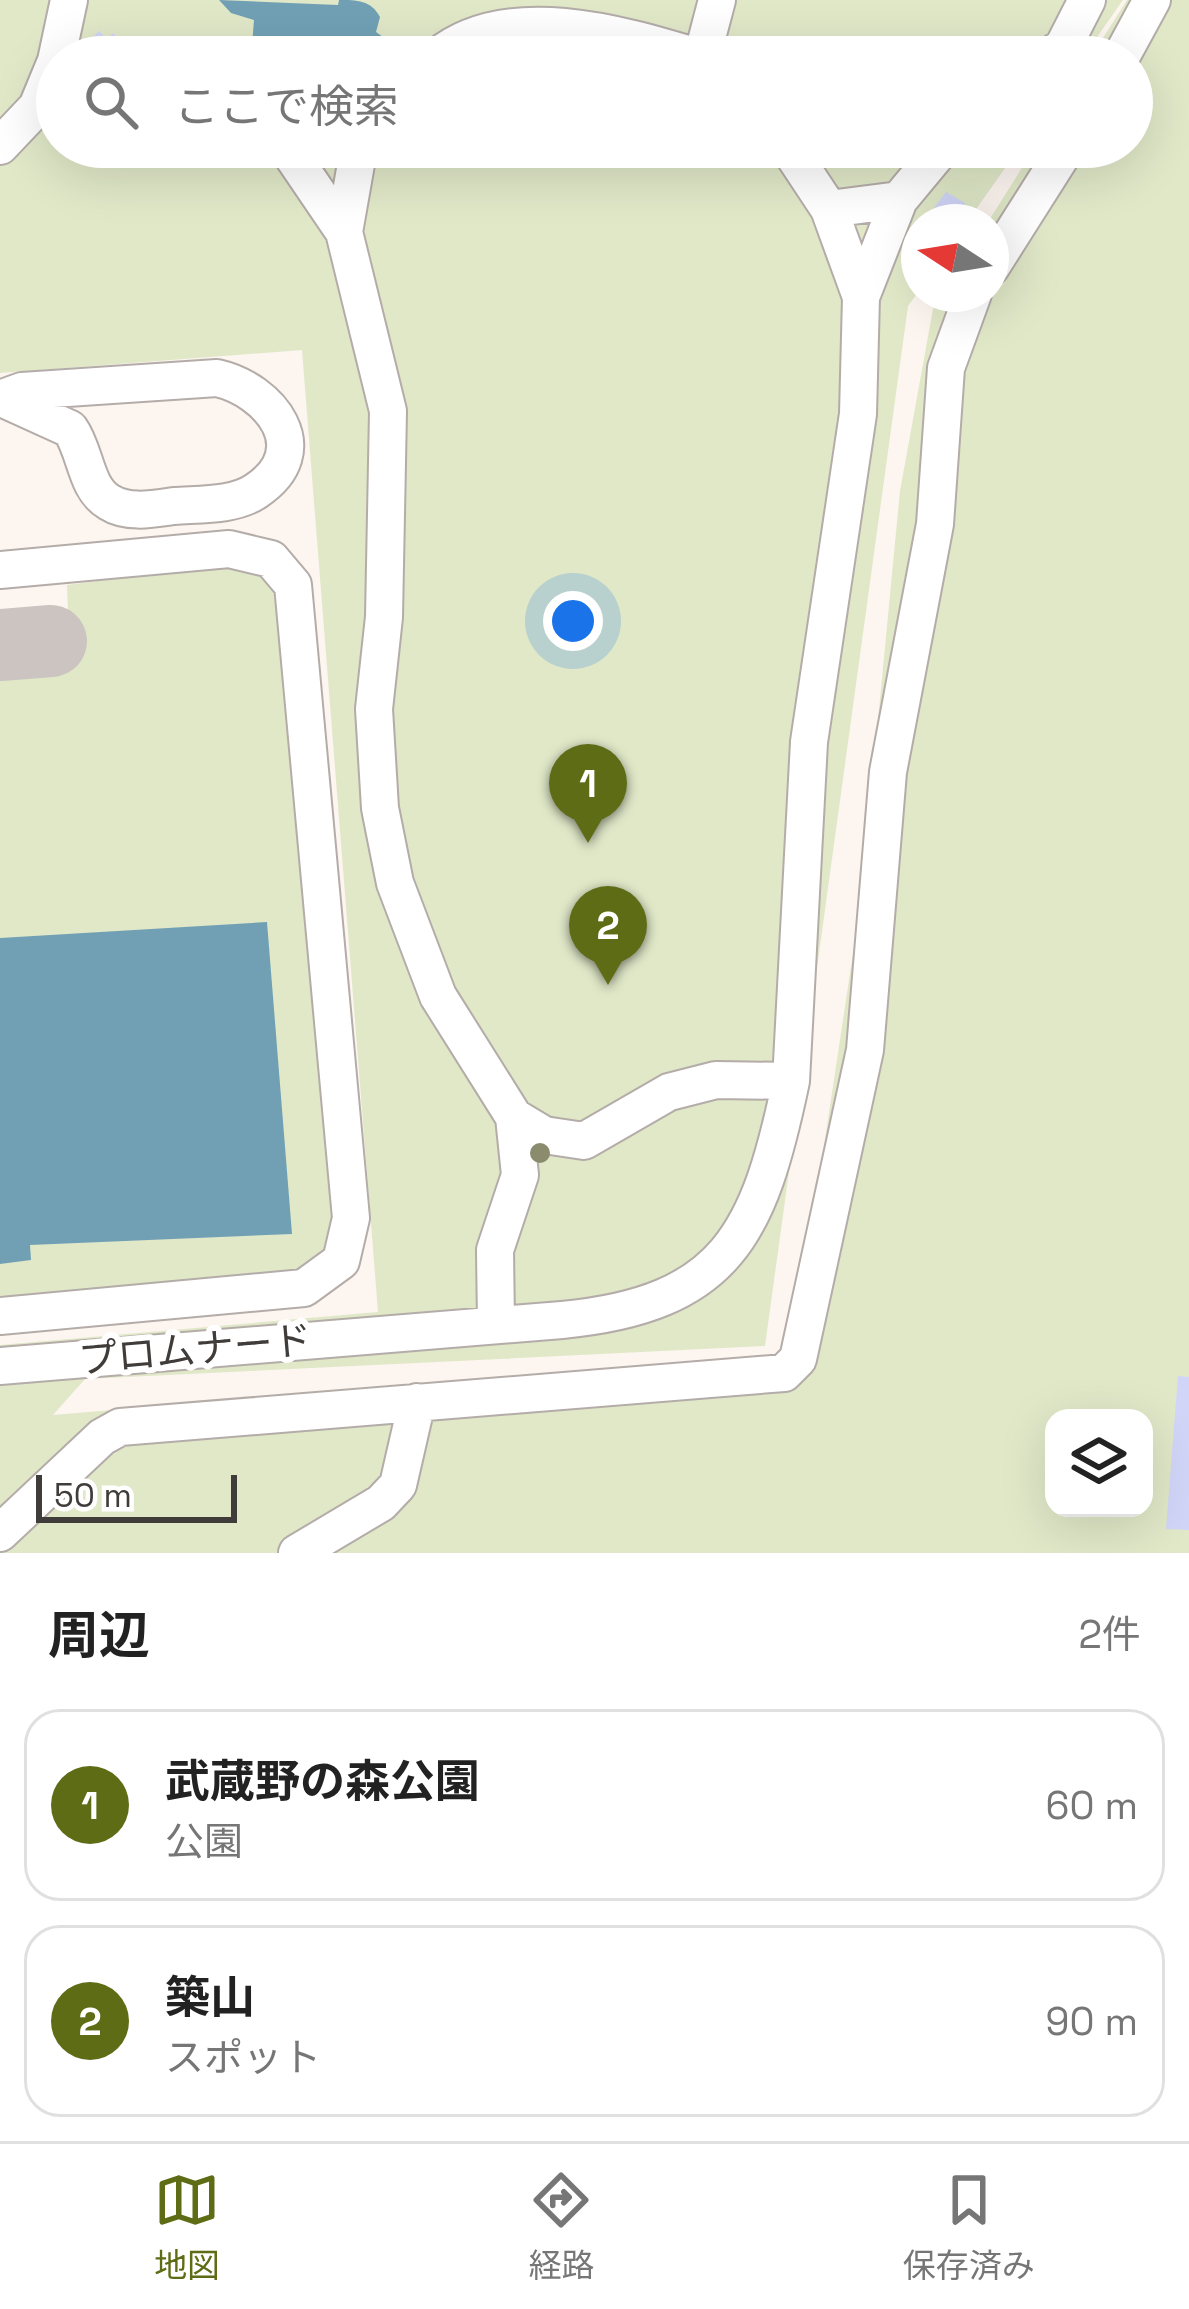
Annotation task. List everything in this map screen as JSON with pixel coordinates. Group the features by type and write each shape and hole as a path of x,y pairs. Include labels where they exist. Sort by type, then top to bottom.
{"street":[{"path":"61,36 69,0"},
{"path":"706,36 717,0"},
{"path":"1069,36 1087,0"},
{"path":"1132,36 1152,0"},
{"path":"486,36 517,23 627,36"},
{"path":"0,146 36,117"},
{"path":"305,168 344,232 388,410 384,617 374,710 386,839 395,883 438,996 514,1117 520,1156 517,1197 495,1250 496,1324"},
{"path":"344,232 355,168"},
{"path":"802,168 829,209 861,296"},
{"path":"861,296 899,200 926,168"},
{"path":"1009,239 1054,168"},
{"path":"829,209 899,200"},
{"name":"プロムナード","path":"0,1366 623,1313 662,1301 696,1282 730,1248 764,1183 791,1081 809,742 859,414 861,296"},
{"path":"0,1533 102,1437 121,1427 784,1373 798,1359 865,1050 883,816 935,524 946,368 967,312"},
{"path":"217,378 256,391 281,426 276,471 247,496 146,509 106,501 93,485 70,430 2,399 22,392 217,378"},
{"path":"100,561 93,524 106,501"},
{"path":"0,571 242,550 271,559 293,585 350,1236 334,1271 304,1288 0,1316"},
{"path":"517,1197 584,1141 669,1092 716,1080 791,1081"},
{"path":"514,1117 544,1135 584,1141"},
{"path":"297,1553 381,1503 398,1485 417,1402"}],"green space":[{"path":"0,0 1123,0 1098,36 36,36 36,168 1005,168 980,204 901,204 901,312 907,312 765,1346 85,1379 53,1415 779,1354 818,1186 860,907 900,491 932,312 1009,312 1009,204 999,204 1022,168 1153,168 1153,36 1104,36 1127,0 1189,0 1189,1553 0,1553 0,1345 378,1312 302,350 0,373"},
{"path":"239,563 265,566 291,599 336,1269 0,1314 0,669 70,663 67,585"}],"water":[{"path":"219,0 338,5 339,0 358,1 376,11 380,17 376,32 382,36 253,36 254,20 231,13"},
{"path":"267,922 292,1234 30,1245 31,1260 0,1264 0,938"}],"building":[{"path":"946,192 965,203 965,204 937,204"},
{"path":"1178,1376 1189,1377 1189,1530 1166,1529"}],"taxiway":[{"path":"0,645 51,641"}],"place":[{"name":"武蔵野の森公園","path":"588,843"},
{"name":"築山","path":"608,985"}]}
